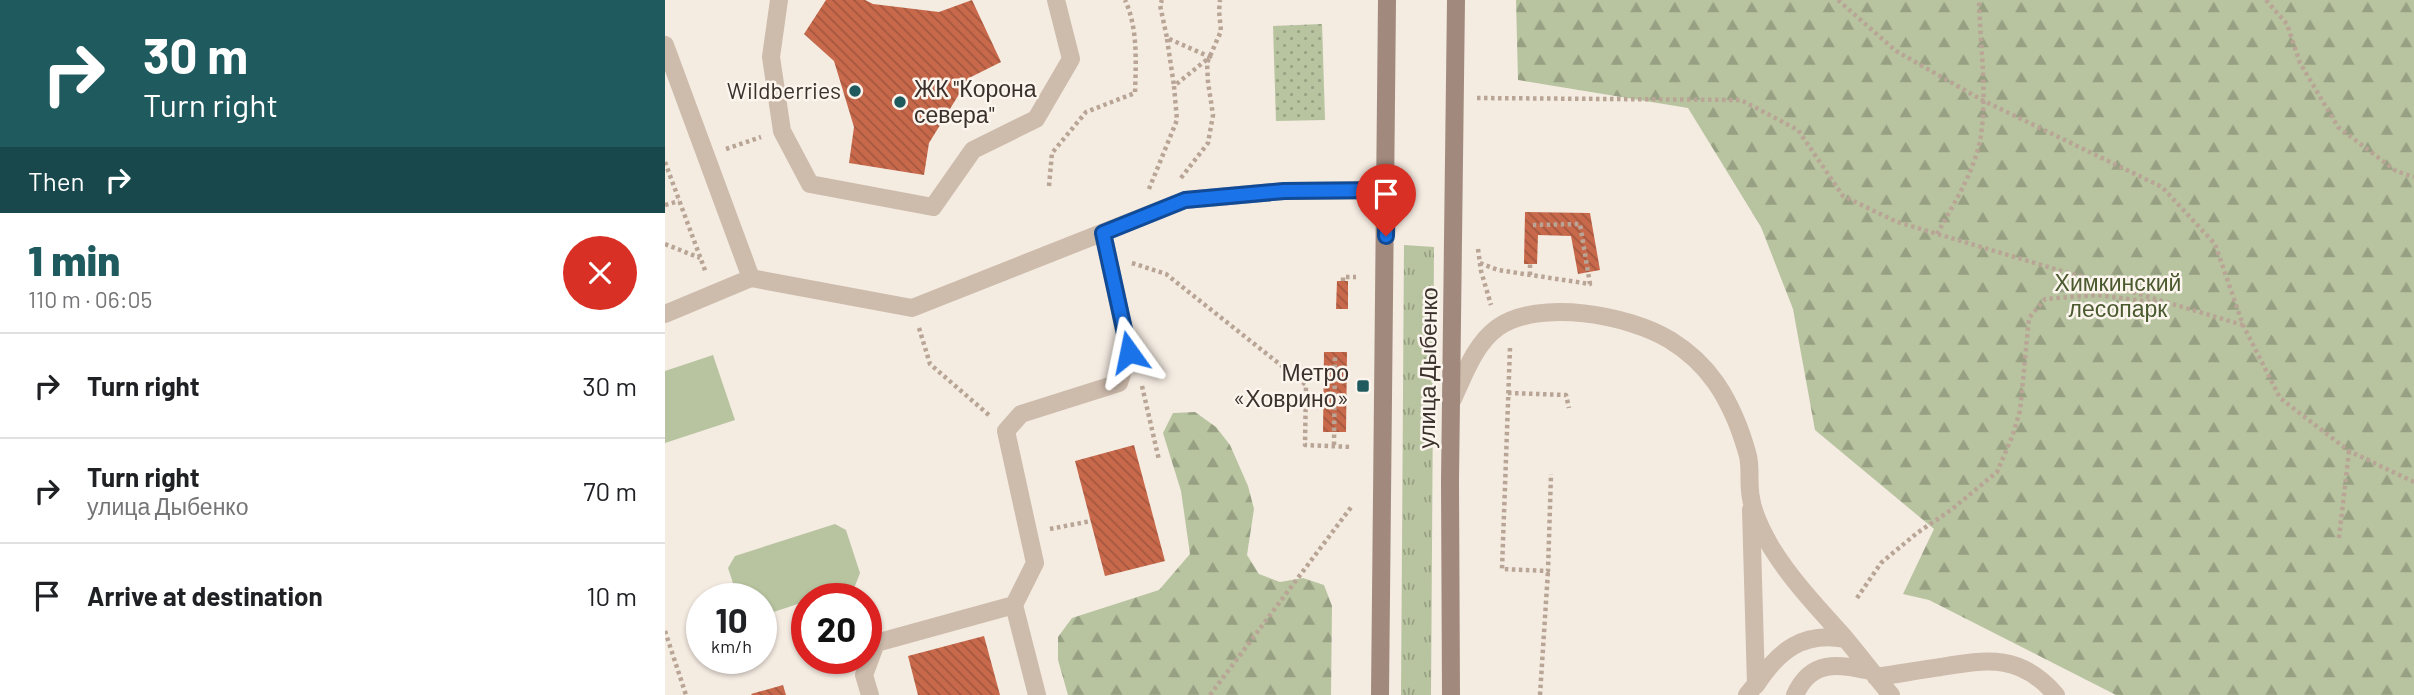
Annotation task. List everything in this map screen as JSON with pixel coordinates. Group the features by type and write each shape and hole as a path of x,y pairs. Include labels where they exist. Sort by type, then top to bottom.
{"main road":[{"name":"улица Дыбенко","path":"1380,695 1387,0"},
{"name":"улица Дыбенко","path":"1451,695 1456,0"}],"lane":[{"path":"779,0 771,57 782,131 810,184 933,207 974,150 1036,119 1071,59 1056,0"},
{"path":"665,45 751,278"},
{"path":"665,314 751,278 912,308 1185,200 1284,191 1387,190"},
{"path":"1037,695 1014,605 1035,563 1006,431 1021,414 1119,383 1129,352 1103,233"},
{"path":"1453,399 1475,352 1497,328 1526,314 1560,312 1635,324 1669,339 1692,355 1716,383 1736,419 1748,458 1751,500 1752,691"},
{"path":"1751,500 1769,542 1788,575 1891,695"},
{"path":"870,695 864,675 876,643 1014,605"},
{"path":"1752,691 1772,662 1791,646 1828,636 1845,639"},
{"path":"1795,695 1806,676 1821,667 1842,665 1873,674 1989,660 2027,671 2056,695"}],"path":[{"path":"1049,186 1052,153 1086,112 1135,93 1137,54 1130,11 1125,0"},
{"path":"1137,219 1177,120 1160,5 1162,0"},
{"path":"1178,203 1180,180 1208,143 1213,115 1207,63 1221,31 1220,0"},
{"path":"1838,0 1896,51 1982,100 2162,187 2215,244 2243,325 2280,398 2349,452 2414,482"},
{"path":"1937,234 1962,188 1979,141 1982,100 1979,0"},
{"path":"2266,0 2287,24 2300,63 2339,127 2396,171 2414,177"},
{"path":"1167,38 1210,57"},
{"path":"1174,86 1210,57"},
{"path":"1476,86 1476,98 1741,100 1798,130 1843,196 1897,222 2243,325"},
{"path":"706,156 782,131"},
{"path":"665,162 713,294"},
{"path":"665,205 679,201"},
{"path":"1480,263 1498,270 1590,284 1580,224 1533,225"},
{"path":"1476,237 1497,328 1510,345 1502,569 1548,571"},
{"path":"665,244 701,259"},
{"path":"1108,254 1166,274 1306,385 1305,445 1352,447"},
{"path":"1530,264 1530,275"},
{"path":"1343,281 1343,277 1356,277"},
{"path":"1857,598 1881,564 1997,472 2020,411 2029,318 2045,299 2097,295 2173,304"},
{"path":"912,308 930,364 1006,431"},
{"path":"1129,352 1140,377 1159,460"},
{"path":"1334,446 1335,355"},
{"path":"1508,393 1566,395 1569,408"},
{"path":"2339,538 2349,452"},
{"path":"1540,695 1551,474"},
{"path":"1210,695 1352,506"},
{"path":"1028,534 1091,521"},
{"path":"665,631 686,695"}],"green space":[{"name":"Химкинский лесопарк","path":"1516,0 2414,0 2414,695 2116,695 1929,600 1903,594 1934,529 1815,430 1793,309 1761,227 1688,108 1518,80"},
{"path":"1322,24 1325,120 1276,121 1273,26"},
{"path":"1404,245 1434,247 1431,695 1401,695"},
{"path":"713,355 735,420 665,443 665,371"},
{"path":"1195,412 1216,427 1230,445 1248,486 1254,509 1247,555 1259,574 1280,582 1303,578 1324,585 1332,606 1331,695 1068,695 1058,660 1058,637 1072,618 1159,590 1190,554 1181,491 1163,433 1173,413"},
{"path":"835,524 846,530 860,573 856,583 791,583 791,606 777,611 777,583 733,583 728,568 735,556"}],"building":[{"name":"ЖК \"Корона севера\"","path":"826,0 865,0 873,4 939,12 972,0 1001,62 969,78 929,143 924,175 849,163 854,127 834,61 804,34"},
{"path":"1525,212 1590,213 1600,270 1578,274 1571,236 1538,235 1537,264 1524,264"},
{"path":"1337,281 1348,281 1348,309 1336,309"},
{"path":"1324,352 1347,352 1346,432 1323,432"},
{"path":"1134,445 1165,561 1105,576 1075,461"},
{"path":"984,636 1000,695 918,695 908,656"},
{"path":"783,685 786,695 751,694"}],"place":[{"name":"Wildberries","path":"855,91"},
{"name":"ЖК \"Корона севера\"","path":"900,102"},
{"name":"Метро «Ховрино»","path":"1363,386"}],"route":[{"path":"1129,352 1103,233 1185,200 1284,191 1356,189 1387,190 1386,236"}]}
